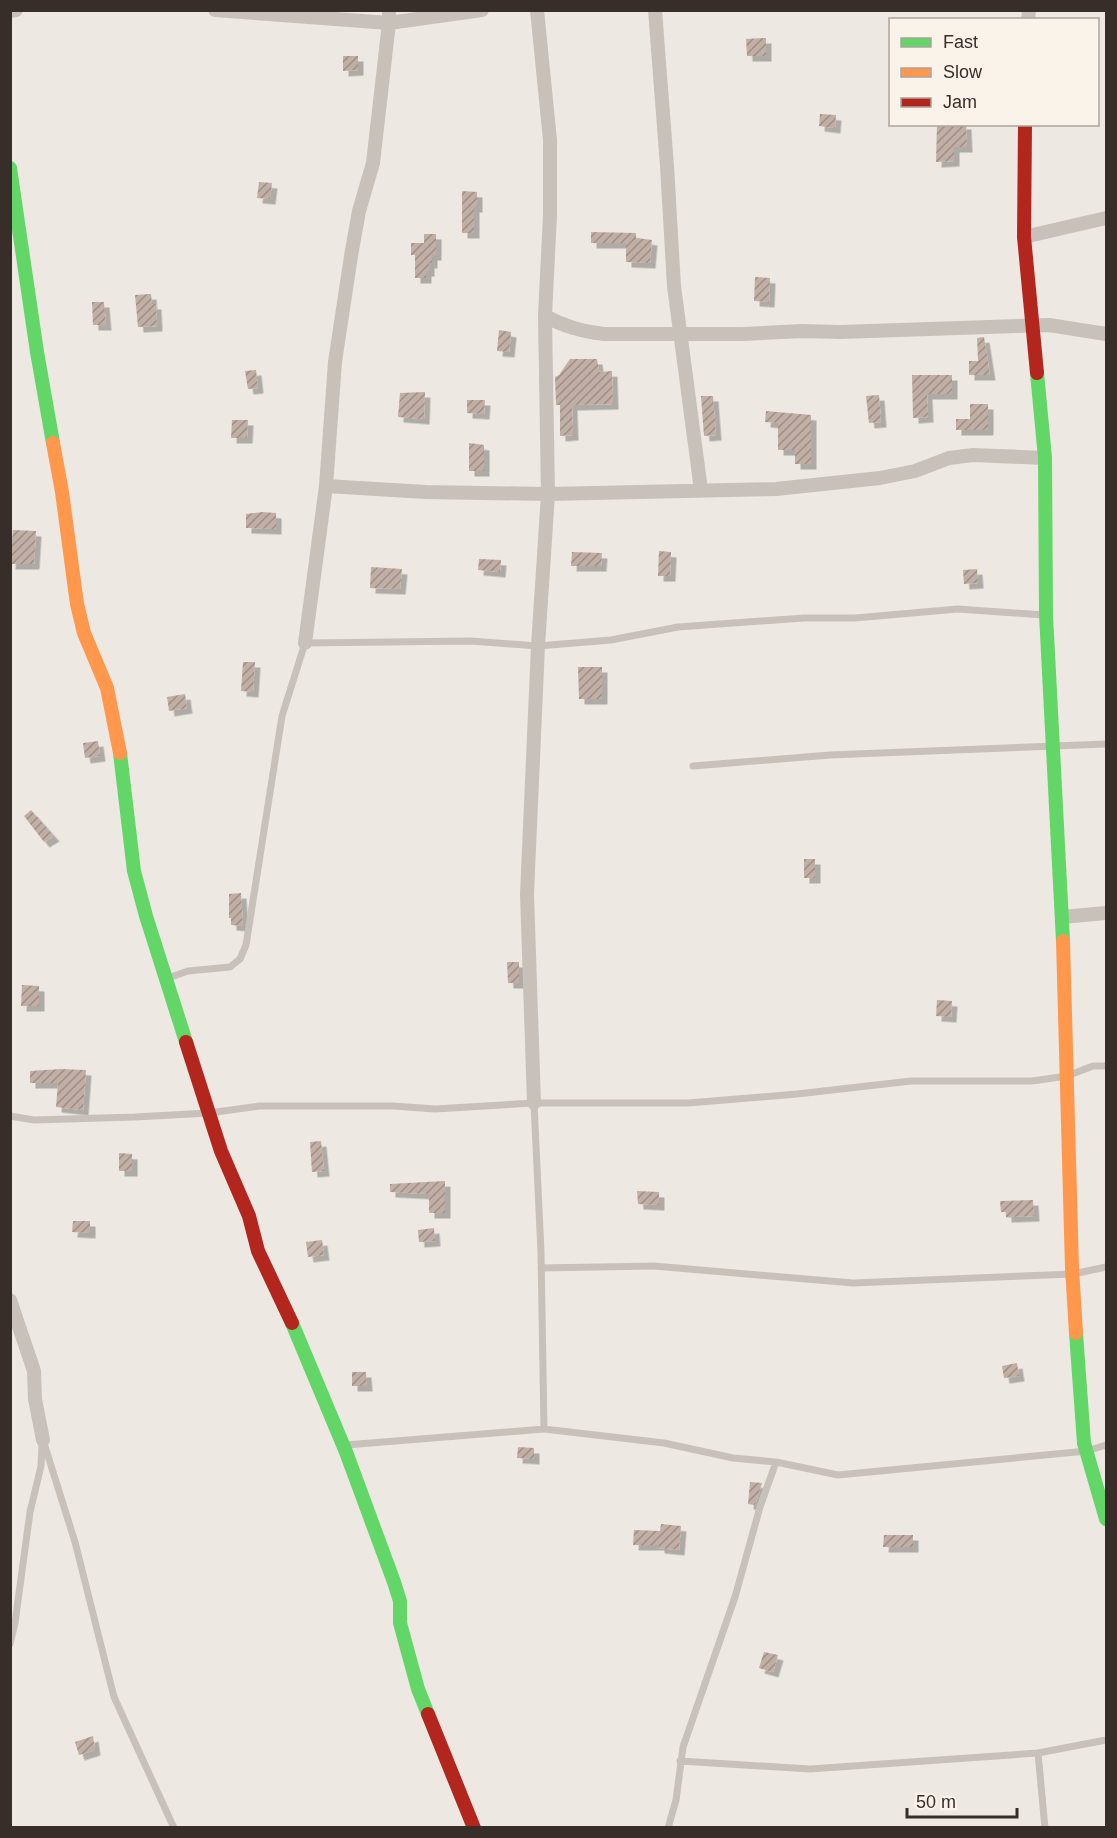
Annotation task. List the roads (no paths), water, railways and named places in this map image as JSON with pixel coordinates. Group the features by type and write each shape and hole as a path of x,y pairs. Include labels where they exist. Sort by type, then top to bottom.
{"street":[{"path":"10,11 16,10"},
{"path":"215,10 389,17 482,10"},
{"path":"534,1102 528,894 538,646 548,494 545,316 550,215 550,161 537,10"},
{"path":"655,10 678,333 701,490"},
{"path":"305,643 326,486 335,362 353,245 373,163 389,17"},
{"path":"1025,126 1024,237 1046,458 1046,615 1065,979 1073,1274 1084,1443 1107,1519"},
{"path":"10,168 37,352 62,492 77,604 84,633 107,688 122,762 134,871 165,980 221,1151 249,1216 258,1251 267,1273 297,1335 344,1446 400,1601 400,1623 418,1689 474,1827"},
{"path":"1024,237 1107,218"},
{"path":"545,316 562,325 604,334 743,334 1049,325 1107,334"},
{"path":"326,486 426,492 548,494 776,489 880,478 915,471 949,458 973,455 1046,458"},
{"path":"1062,917 1107,913"},
{"path":"10,1300 34,1371 35,1399 43,1440"}],"lane":[{"path":"165,980 188,971 230,967 240,959 246,945 282,716 305,643 471,640 538,646 611,640 678,627 804,618 866,617 958,609 1046,615"},
{"path":"693,766 830,755 1052,748 1107,744"},
{"path":"10,1116 46,1120 209,1113 259,1106 393,1106 435,1109 534,1102 688,1102 797,1094 911,1081 1032,1081 1067,1076 1093,1066 1107,1066"},
{"path":"534,1102 541,1268 544,1429"},
{"path":"541,1268 654,1266 853,1283 1073,1274 1107,1267"},
{"path":"344,1446 544,1429 664,1443 733,1458 776,1462 838,1474 1087,1451 1107,1445"},
{"path":"10,1644 30,1512 41,1466 43,1440"},
{"path":"43,1440 75,1542 114,1697 174,1827"},
{"path":"668,1827 676,1800 680,1761 735,1597 758,1515 776,1462"},
{"path":"680,1761 810,1769 1038,1753 1107,1740"},
{"path":"1038,1753 1045,1827"}]}
